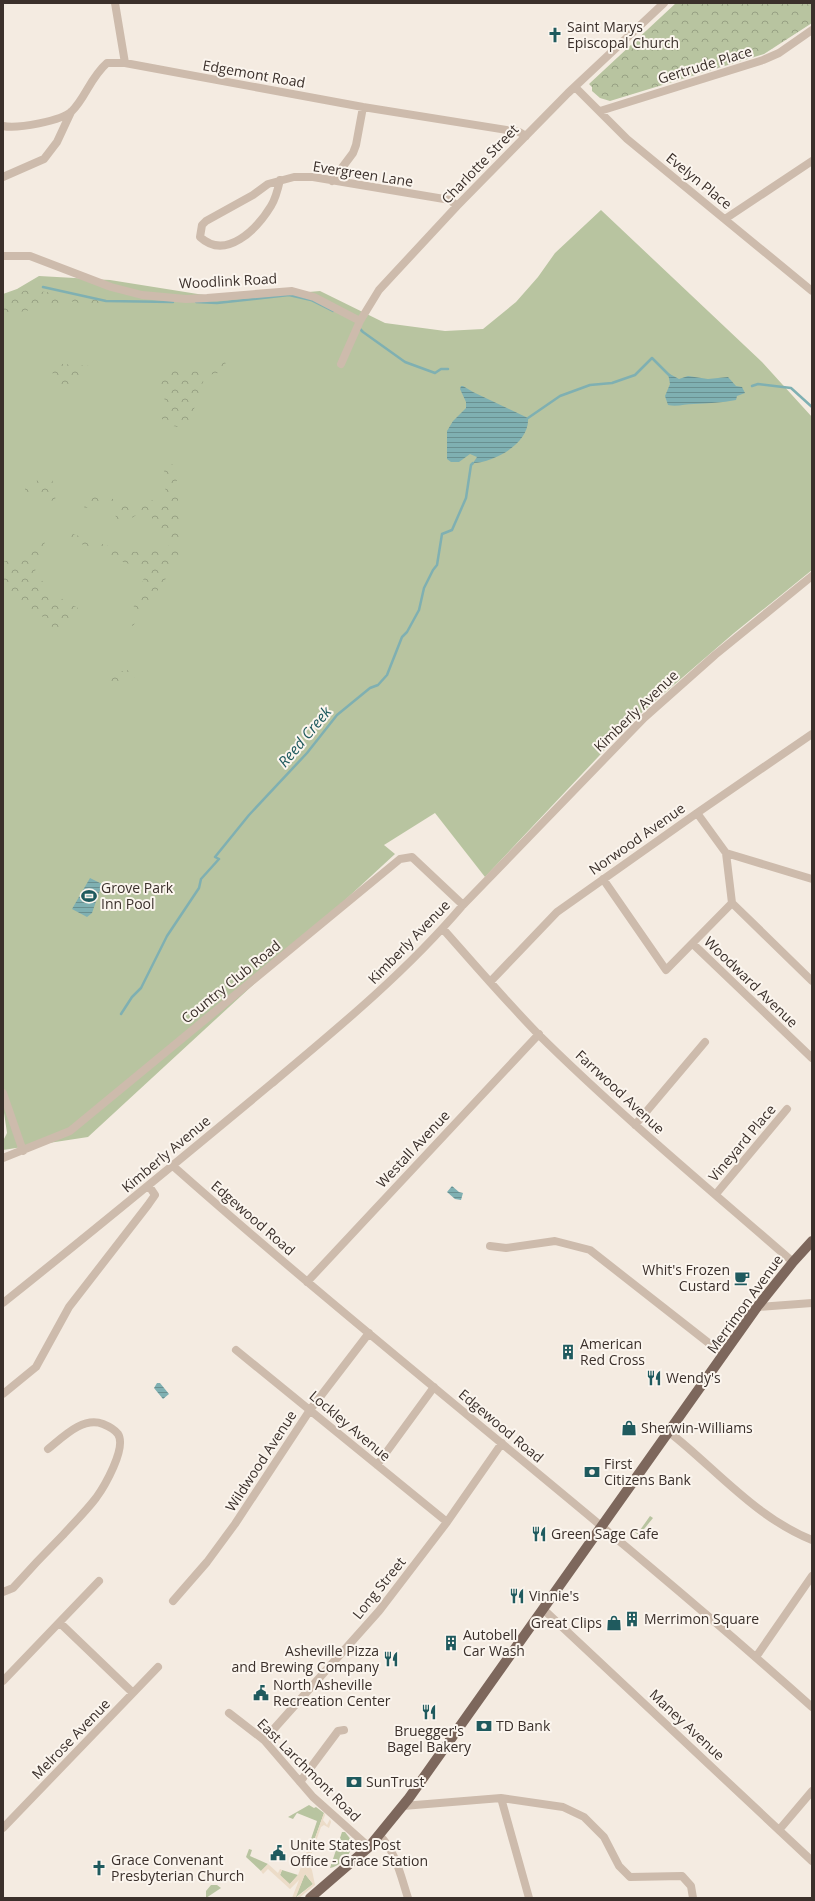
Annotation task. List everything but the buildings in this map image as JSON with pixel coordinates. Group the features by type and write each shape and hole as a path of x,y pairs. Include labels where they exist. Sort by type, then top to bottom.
{"main road":[{"name":"Merrimon Avenue","path":"310,1898 369,1847 403,1806 757,1307 812,1241"}],"street":[{"path":"115,3 125,63"},
{"name":"Charlotte Street","path":"341,364 360,321 379,290 457,206 526,136 575,87 664,3"},
{"name":"Gertrude Place","path":"600,111 763,60 779,53 812,30"},
{"name":"Edgemont Road","path":"3,177 44,160 57,142 71,112 97,72 107,63 125,63 363,107 519,132 526,136"},
{"name":"Evelyn Place","path":"575,87 626,139 812,291"},
{"path":"332,181 353,153 356,145 363,107"},
{"path":"3,126 26,127 71,112"},
{"path":"725,219 812,161"},
{"name":"Evergreen Lane","path":"280,180 271,206 244,237 230,245 223,246 206,242 200,237 202,225 253,195 268,184 280,180 294,177 313,177 450,200 457,206"},
{"name":"Woodlink Road","path":"3,256 30,256 111,287 142,295 186,299 292,291 314,297 360,321"},
{"name":"Kimberly Avenue","path":"3,1303 149,1186 372,999 443,929 463,905 644,718 715,655 812,576"},
{"name":"Norwood Avenue","path":"490,982 557,912 697,812 812,734"},
{"path":"697,812 726,853 732,903 812,980"},
{"path":"726,853 812,879"},
{"name":"Country Club Road","path":"3,1158 70,1131 400,859 412,857 463,905"},
{"name":"Woodward Avenue","path":"603,879 666,970 693,944 812,1058"},
{"path":"693,944 732,903"},
{"name":"Farrwood Avenue","path":"443,929 494,988 539,1034 635,1125 793,1262"},
{"name":"Westall Avenue","path":"307,1282 539,1034"},
{"path":"635,1125 705,1042"},
{"path":"3,1093 23,1151"},
{"name":"Vineyard Place","path":"716,1194 787,1109"},
{"name":"Edgewood Road","path":"173,1166 307,1282 535,1472 680,1590 812,1706"},
{"path":"3,1394 36,1368 69,1307 152,1200 155,1195 149,1186"},
{"path":"490,1246 506,1248 555,1241 590,1250 724,1355"},
{"path":"757,1307 812,1303"},
{"name":"Wildwood Avenue","path":"173,1601 207,1562 235,1524 310,1410 369,1333"},
{"name":"Lockley Avenue","path":"236,1350 447,1522"},
{"path":"377,1465 434,1387"},
{"path":"3,1592 13,1588 96,1499 109,1477 119,1453 120,1443 118,1434 109,1427 96,1421 84,1424 74,1429 48,1449"},
{"path":"669,1432 748,1502 796,1533 812,1540"},
{"name":"Long Street","path":"264,1740 379,1611 447,1522 502,1443"},
{"path":"756,1657 812,1576"},
{"path":"3,1681 99,1581"},
{"name":"Maney Avenue","path":"543,1609 812,1861"},
{"path":"60,1623 133,1693"},
{"name":"Melrose Avenue","path":"3,1828 158,1667"},
{"name":"East Larchmont Road","path":"230,1713 264,1740 313,1797 369,1847"},
{"path":"300,1782 338,1731 344,1730"},
{"path":"779,1830 812,1791"},
{"path":"403,1806 501,1798 563,1807 584,1817 604,1838 619,1866 630,1877 682,1876 691,1886 693,1898"},
{"path":"501,1798 530,1898"},
{"path":"379,1835 384,1840 396,1861 408,1898"}],"green space":[{"path":"676,3 812,3 812,23 764,54 610,101 600,98 592,91 592,87 589,84"},
{"path":"601,210 762,362 812,417 812,570 734,633 631,722 485,877 435,813 384,845 395,854 88,1137 3,1150 3,1141 7,1133 3,1106 3,294 17,289 39,276 110,280 229,299 320,291 385,323 445,331 483,329 516,302 538,277 555,253"},
{"path":"26,290 56,293 107,302 108,304 105,308 100,308 65,301 41,309 20,312 8,317 3,316 3,307 15,295"},
{"path":"225,361 228,376 217,373 205,376 188,427 173,426 161,418 166,403 160,388 159,377 171,369 206,371"},
{"path":"50,363 90,366 95,370 65,390 56,386"},
{"path":"172,464 176,468 181,545 176,564 133,626 128,623 145,575 139,568 98,552 67,537 66,535 70,533 117,549 137,552 166,550 169,548 163,531 155,521 145,514 140,513 126,521 123,521 116,519 115,510 101,501 95,501 89,507 85,508 83,506 83,500 96,491 117,501 129,504 146,499 165,503 164,469 166,466"},
{"path":"46,475 52,479 56,494 55,500 51,501 25,493 25,488"},
{"path":"43,535 46,539 33,577 47,583 45,589 78,608 75,616 70,622 56,631 40,614 3,591 3,562 17,557"},
{"path":"142,668 139,676 112,683 104,683 103,674"},
{"path":"650,1516 653,1518 640,1534 645,1538 643,1540 633,1530 638,1533"},
{"path":"309,1805 314,1808 316,1807 324,1813 310,1852 307,1851 317,1821 297,1813 293,1819 288,1817"},
{"path":"342,1832 345,1832 352,1841 353,1849 351,1849 343,1861 330,1868"},
{"path":"249,1849 252,1850 250,1856 268,1864 261,1871 246,1857"},
{"path":"282,1870 298,1875 289,1885 280,1875"},
{"path":"305,1874 313,1884 295,1898"},
{"path":"211,1885 217,1885 221,1888 206,1898 206,1891"}],"shaded area":[{"path":"324,1813 325,1815 323,1820 327,1825 330,1819 331,1822 329,1828 324,1825 321,1827 308,1864 312,1870 315,1885 299,1898 296,1898 292,1898 299,1880 290,1889 268,1869 263,1874 261,1871 268,1864 278,1873 280,1869 282,1870 280,1875 290,1884 298,1875 307,1851 310,1852","holes":["305,1874 313,1884 296,1897"]}],"water":[{"path":"668,373 679,379 688,376 708,379 728,377 736,386 742,387 745,393 737,396 736,400 731,401 671,406 668,405 665,396 670,384"},
{"path":"461,386 528,418 527,427 523,435 510,450 482,462 473,463 477,457 470,454 459,462 451,462 447,459 447,431 453,421 466,408 466,402 460,389"},
{"name":"Grove Park Inn Pool","path":"90,878 102,884 92,913 87,917 72,909"},
{"path":"452,1186 459,1192 463,1193 461,1200 455,1199 447,1192"},
{"path":"157,1383 160,1383 169,1394 163,1399 154,1388"}],"waterway":[{"path":"43,287 106,301 173,302"},
{"path":"196,302 217,303 289,295 311,300 333,311"},
{"path":"359,328 405,362 435,373 441,369 448,369"},
{"name":"Reed Creek","path":"528,418 560,396 590,385 612,383 635,375 652,358 670,376"},
{"name":"Reed Creek","path":"752,386 758,384 791,388 812,407"},
{"name":"Reed Creek","path":"121,1014 132,997 141,988 167,936 199,888 201,879 219,859 215,857 249,815 307,753 337,715 370,688 378,685 387,675 402,637 407,632 419,610 424,588 437,565 442,534 452,530 466,498 471,465 473,463"}],"place":[{"name":"Saint Marys Episcopal Church","path":"555,35"},
{"name":"Grove Park Inn Pool","path":"89,896"},
{"name":"Whit's Frozen Custard","path":"742,1278"},
{"name":"American Red Cross","path":"568,1352"},
{"name":"Wendy's","path":"654,1378"},
{"name":"Sherwin-Williams","path":"629,1428"},
{"name":"First Citizens Bank","path":"592,1472"},
{"name":"Green Sage Cafe","path":"539,1534"},
{"name":"Vinnie's","path":"517,1596"},
{"name":"Merrimon Square","path":"632,1619"},
{"name":"Great Clips","path":"614,1623"},
{"name":"Autobell Car Wash","path":"451,1643"},
{"name":"Asheville Pizza and Brewing Company","path":"391,1659"},
{"name":"North Asheville Recreation Center","path":"261,1693"},
{"name":"Bruegger's Bagel Bakery","path":"429,1712"},
{"name":"TD Bank","path":"484,1726"},
{"name":"SunTrust","path":"354,1782"},
{"name":"Unite States Post Office - Grace Station","path":"278,1853"},
{"name":"Grace Convenant Presbyterian Church","path":"99,1868"}]}
